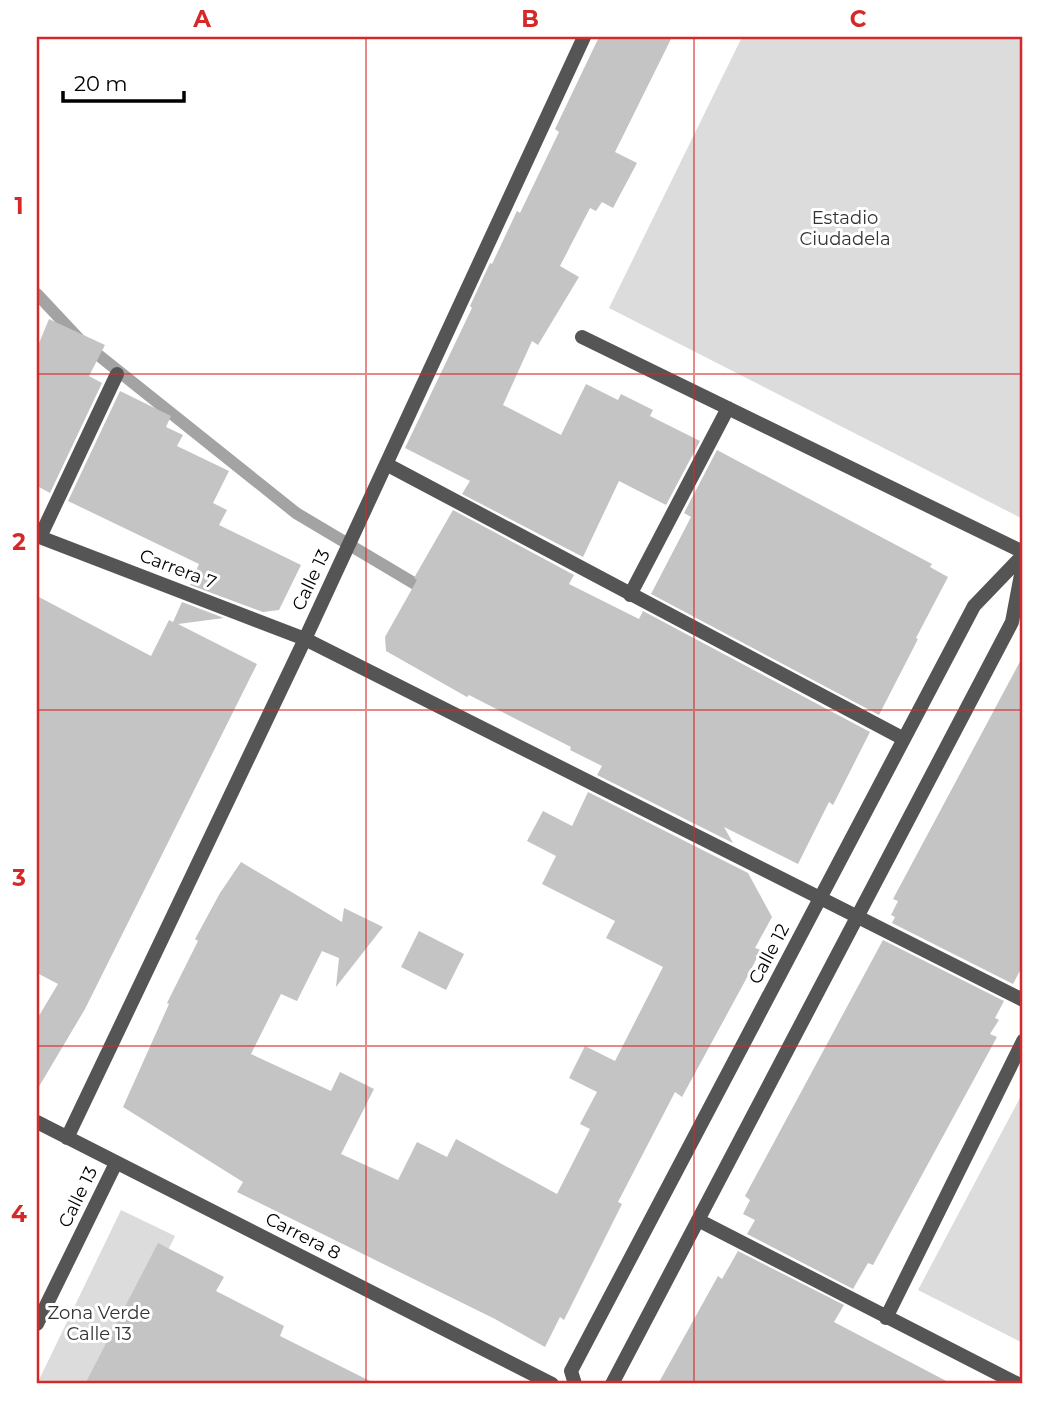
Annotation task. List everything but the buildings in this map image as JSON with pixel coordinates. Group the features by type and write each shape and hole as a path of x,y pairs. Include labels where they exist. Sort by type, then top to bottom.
{"street":[{"name":"Calle 13","path":"67,1138 305,639 584,37"},
{"path":"582,337 1023,554"},
{"path":"38,537 117,374"},
{"path":"630,595 728,408"},
{"path":"386,464 904,740"},
{"name":"Carrera 7","path":"38,537 305,639 1023,1000"},
{"name":"Calle 12","path":"575,1384 571,1370 974,606 1023,554"},
{"path":"612,1384 1012,622 1023,565"},
{"path":"886,1318 1023,1041"},
{"name":"Carrera 8","path":"37,1122 552,1384"},
{"name":"Calle 13","path":"37,1324 116,1163"},
{"path":"698,1220 1018,1384"}],"green space":[{"name":"Estadio Ciudadela","path":"742,37 1023,37 1023,519 609,308"},
{"path":"1023,1092 1023,1343 918,1290"},
{"name":"Zona Verde Calle 13","path":"121,1210 175,1236 103,1384 37,1384"}],"waterway":[{"path":"37,294 82,342 296,513 427,591"}]}
